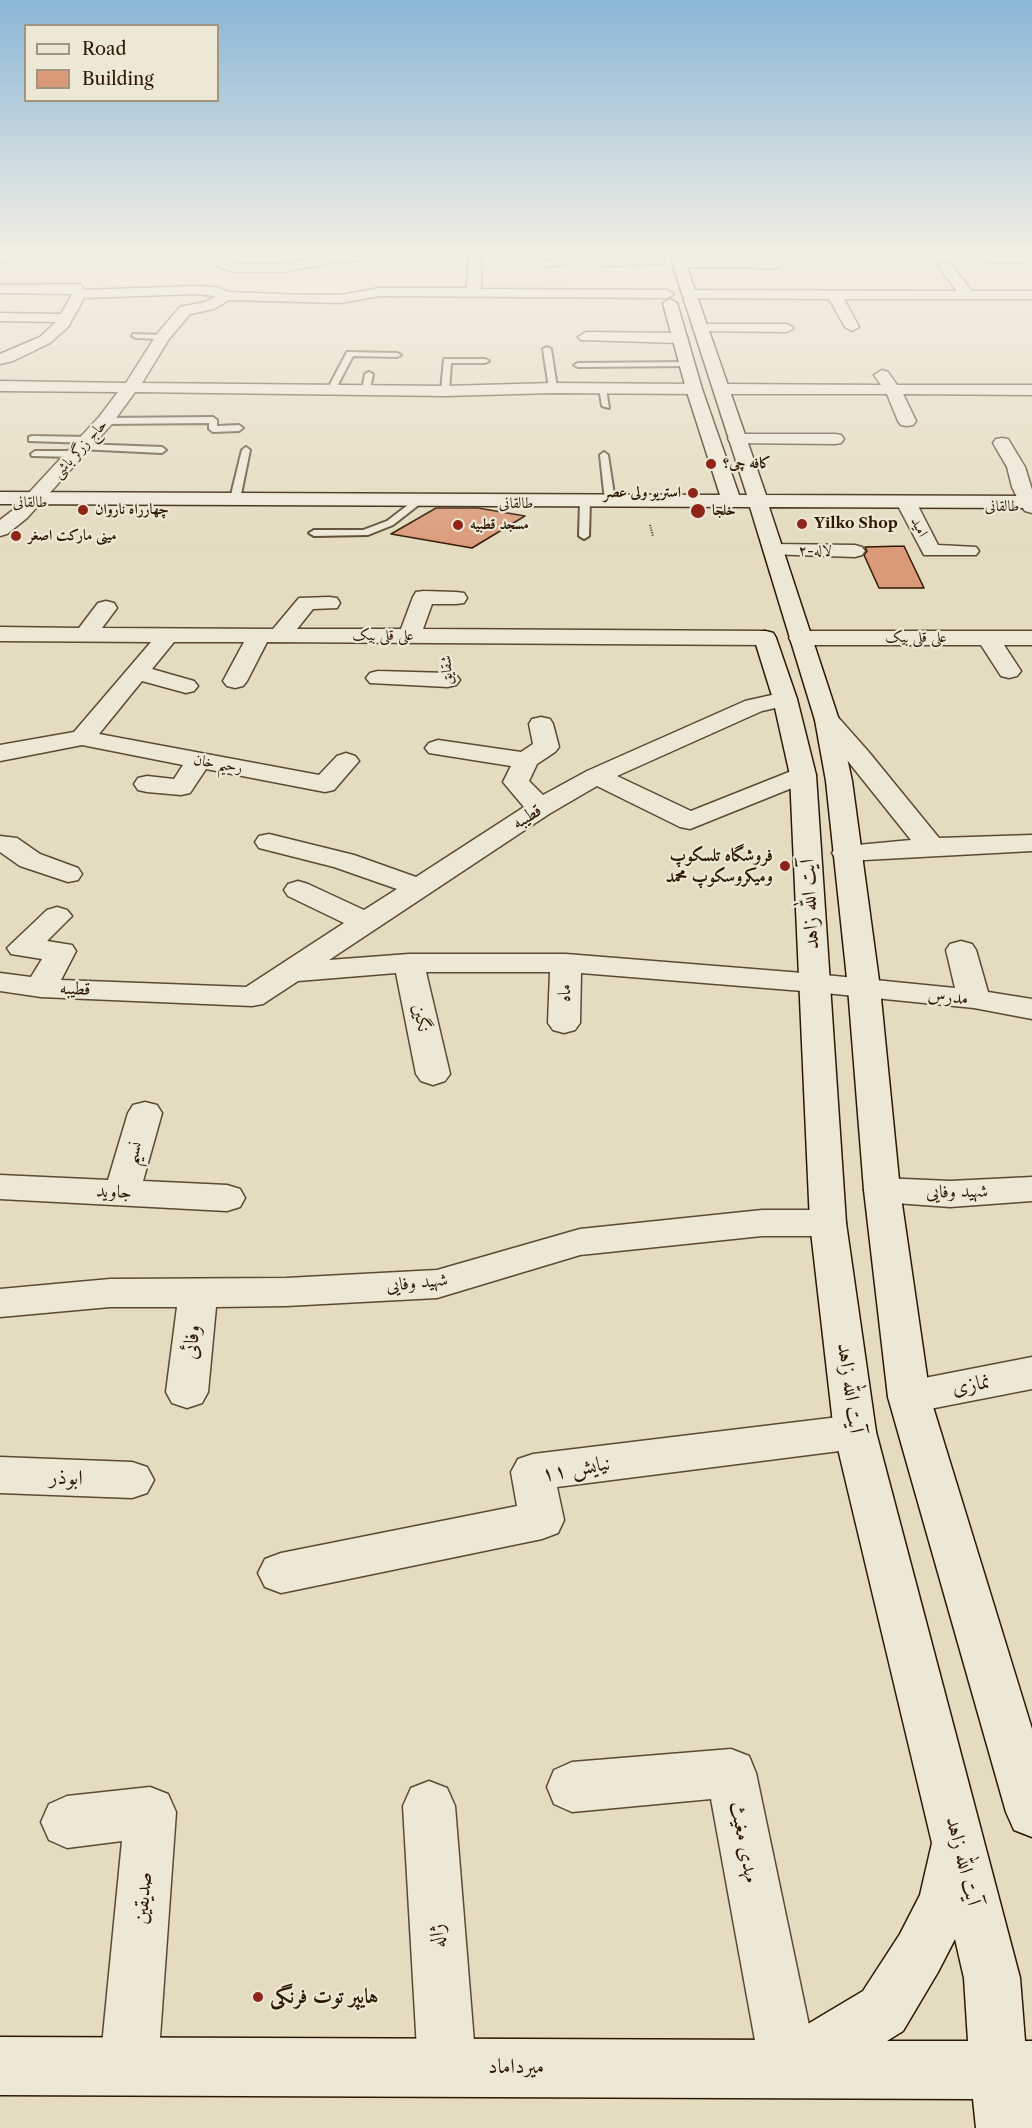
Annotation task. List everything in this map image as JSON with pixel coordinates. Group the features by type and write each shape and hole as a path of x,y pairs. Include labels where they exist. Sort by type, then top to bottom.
{"street":[{"path":"0,359 20,352"},
{"name":"حاج زرگر باشی","path":"0,530 33,501 105,421 132,386 153,352"},
{"path":"684,352 731,501"},
{"path":"713,352 721,389 759,503"},
{"path":"45,386 59,368"},
{"path":"878,368 893,390 907,421"},
{"path":"961,374 975,390"},
{"path":"0,386 331,390 368,382 445,391 553,388 694,389"},
{"path":"721,389 1032,390"},
{"path":"737,439 835,439"},
{"path":"1002,443 1016,467 1021,487 1031,504"},
{"path":"675,501 690,499 704,493 722,473 747,472 821,501"},
{"name":"طالقانی","path":"0,498 33,501 235,499 418,502 731,501 759,503 821,501 1031,504"},
{"name":"آیت الله زاهد","path":"759,503 774,550 783,638 785,699 802,775 828,1223 855,1432 1015,2070 1006,2128"},
{"name":"امید","path":"907,504 931,551 962,554"},
{"name":"۲-لاله","path":"774,550 855,551"},
{"path":"410,636 424,597 456,598"},
{"path":"235,681 270,635 308,603 329,603"},
{"path":"85,635 106,608"},
{"name":"علی قلی بیک","path":"0,634 783,638 891,628 988,638 1032,638"},
{"path":"81,738 168,635"},
{"name":"شقایق","path":"383,686 448,692 445,636"},
{"name":"آیت الله زاهد","path":"783,638 827,720 839,781 864,988 882,1190 909,1397 1020,1747 1032,1812"},
{"path":"988,638 1009,670"},
{"path":"136,672 186,686"},
{"name":"قطیبه","path":"0,982 41,988 252,997 540,808 596,776 754,706 785,699"},
{"path":"827,720 859,756 931,847"},
{"path":"540,808 516,782 526,760 546,747 541,724"},
{"name":"رحیم خان","path":"0,753 81,738 325,784 346,761"},
{"path":"438,748 526,760"},
{"path":"147,784 181,787 199,761"},
{"path":"596,776 690,821 802,775"},
{"path":"269,842 344,861 418,887"},
{"path":"846,853 1032,843"},
{"path":"0,844 8,844 30,860 68,874"},
{"path":"298,890 365,922"},
{"path":"41,988 61,951 22,948 57,916"},
{"path":"961,950 974,999"},
{"path":"287,972 409,963 566,963 815,983"},
{"name":"نگین","path":"409,963 433,1074"},
{"name":"ماه","path":"564,1023 566,963"},
{"name":"مدرس","path":"815,983 974,999 1032,1009"},
{"name":"نسیم","path":"122,1193 145,1113"},
{"name":"جاوید","path":"0,1186 227,1198"},
{"name":"شهید وفایی","path":"882,1190 950,1194 1032,1189"},
{"name":"شهید وفایی","path":"0,1303 110,1293 286,1292 437,1284 580,1242 762,1223 828,1223"},
{"name":"وفائی","path":"187,1392 198,1293"},
{"name":"نمازی","path":"909,1397 1032,1373"},
{"name":"نیایش ۱۱","path":"280,1573 542,1520 533,1472 855,1432"},
{"name":"ابوذر","path":"0,1475 132,1480"},
{"name":"مهدی مغیث","path":"572,1787 731,1773 789,2068"},
{"name":"ژاله","path":"429,1806 447,2067"},
{"name":"صدیقین","path":"67,1822 150,1812 129,2066"},
{"path":"789,2068 884,2011 920,1953 945,1902 958,1838"},
{"name":"میرداماد","path":"0,2066 1015,2070"}],"lane":[{"path":"548,352 553,388"},
{"path":"331,390 350,354 397,355"},
{"path":"445,391 447,361 485,361"},
{"path":"579,365 687,364"},
{"path":"602,389 606,406"},
{"path":"105,421 213,420 213,429 239,428"},
{"path":"32,439 82,447 162,450"},
{"path":"35,454 82,447"},
{"path":"235,499 246,450"},
{"path":"604,456 610,501"},
{"name":"طالقانی","path":"0,503 33,501 418,502"},
{"path":"314,533 363,533 390,523 418,502"},
{"path":"584,536 585,503"},
{"name":"طالقانی","path":"585,503 907,504"}],"building":[{"name":"مسجد قطبیه","path":"436,508 478,508 525,516 472,548 391,534"},
{"path":"904,546 924,588 879,588 864,555 867,551 865,547"}],"place":[{"name":"کافه چی؟","path":"711,464"},
{"name":"استریو ولی عصر","path":"693,493"},
{"name":"چهارراه ناروان","path":"83,510"},
{"name":"خلجا","path":"698,511"},
{"name":"Yilko Shop","path":"802,524"},
{"name":"مسجد قطبیه","path":"458,525"},
{"name":"مینی مارکت اصغر","path":"16,536"},
{"name":"فروشگاه تلسکوپ ومیکروسکوپ محمد","path":"785,866"},
{"name":"هایپر توت فرنگی","path":"258,1997"}]}
